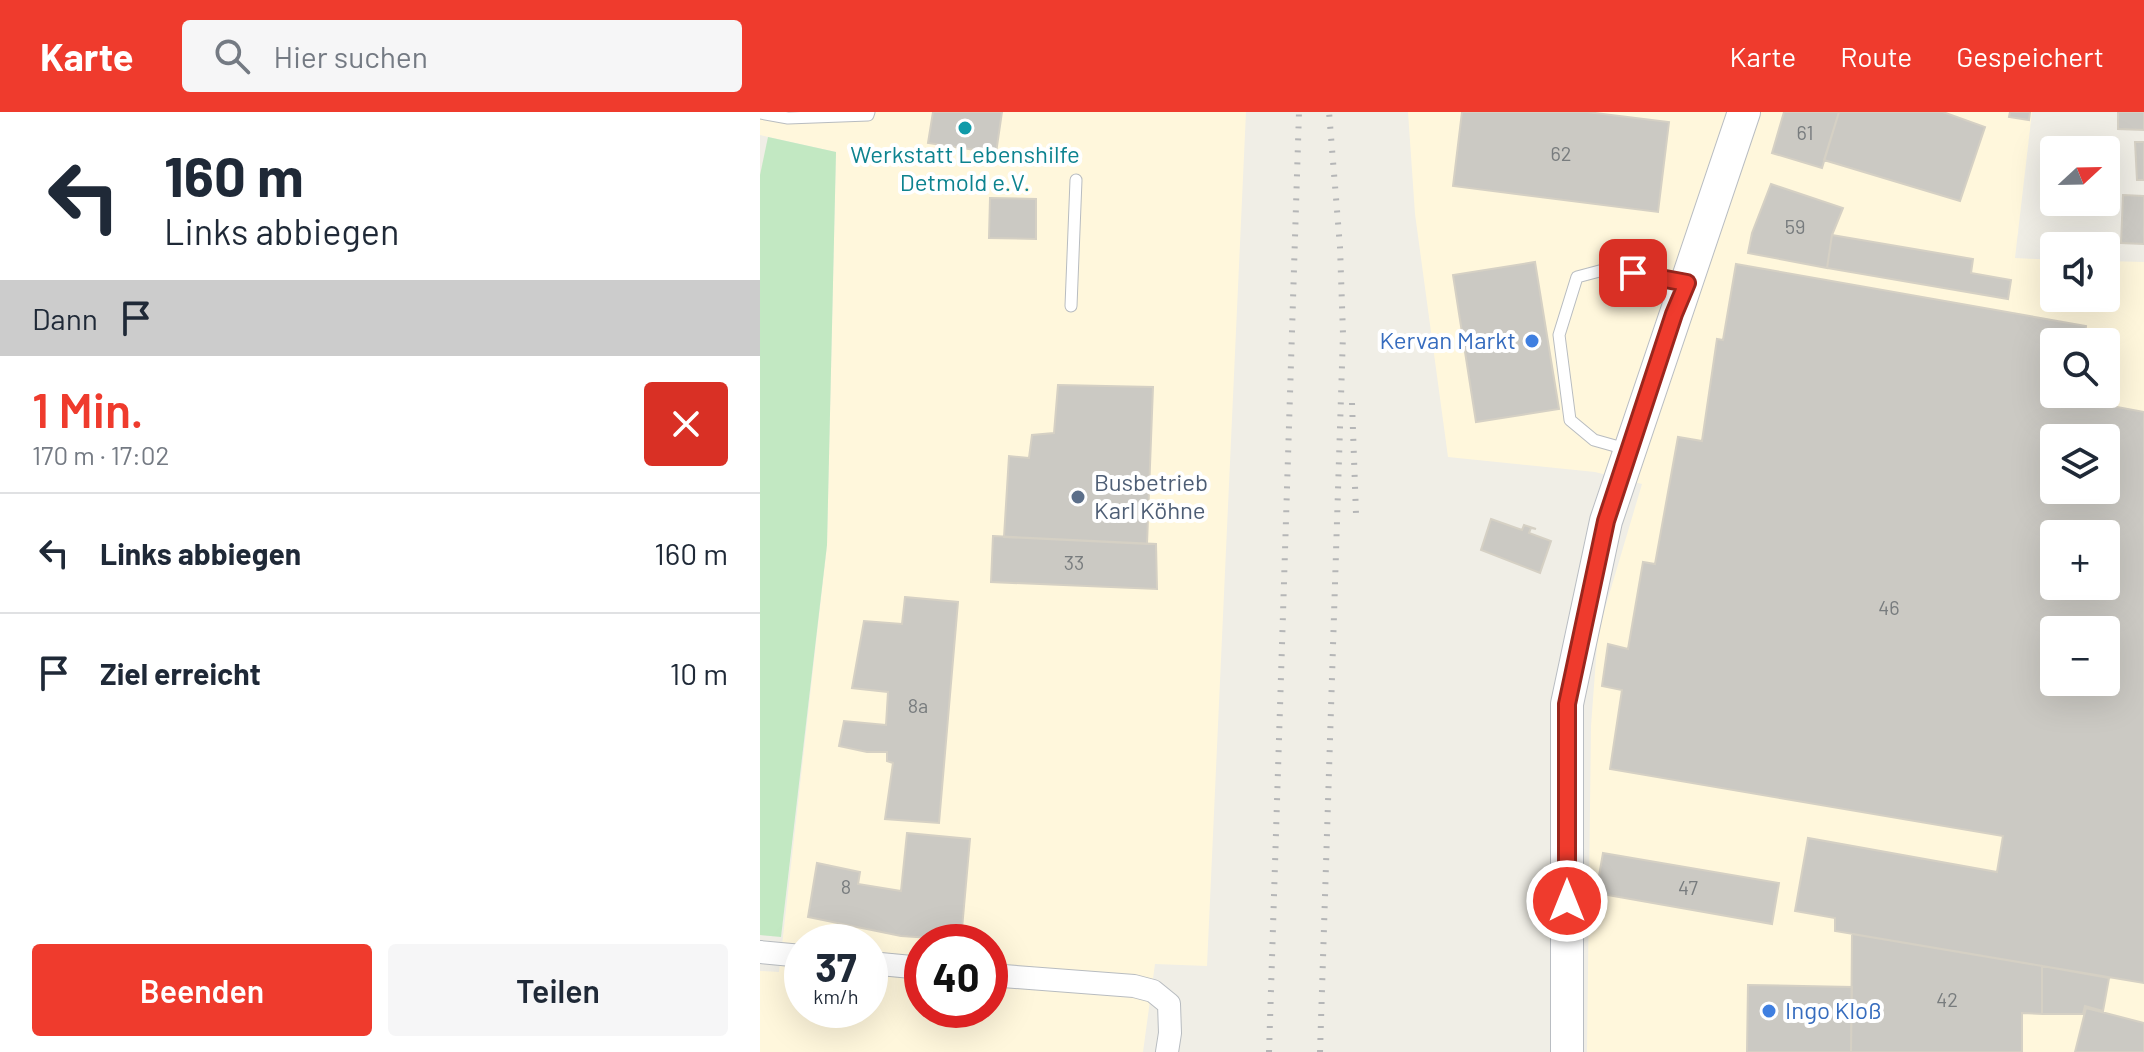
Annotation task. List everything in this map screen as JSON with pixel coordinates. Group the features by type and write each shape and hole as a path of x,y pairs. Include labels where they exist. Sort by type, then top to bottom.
{"street":[{"path":"1567,1052 1567,704 1606,521 1744,112"},
{"path":"760,952 784,954"},
{"path":"1008,976 1134,986 1153,991 1169,1004 1167,1052"}],"lane":[{"path":"760,113 788,118 868,115 869,112"},
{"path":"1071,306 1076,180"},
{"path":"1631,451 1594,440 1570,420 1559,335 1577,277 1607,269 1687,283"}],"shaded area":[{"path":"760,112 1246,112 1207,966 1155,964 1143,1052 760,1052 760,971 779,972 784,928 784,1028 888,1028 888,924 784,924 827,545 836,152 760,135"},
{"path":"1408,112 2032,112 2015,258 2040,259 2040,312 2120,312 2120,261 2144,262 2144,1052 1587,1052 1591,726 1598,632 1642,484 1595,472 1448,457 1415,214"}],"green space":[{"path":"768,137 836,152 827,545 781,937 760,935 760,175"}],"building":[{"name":"Werkstatt Lebenshilfe Detmold e.V.","path":"933,112 1002,112 996,153 928,143"},
{"path":"1462,112 1587,112 1669,122 1658,212 1453,186"},
{"path":"1784,112 1839,112 1822,168 1772,153"},
{"path":"1839,112 1943,112 1985,127 1960,201 1824,160"},
{"path":"2010,112 2030,112 2029,120 2009,117"},
{"path":"2118,112 2144,112 2144,130 2118,129"},
{"path":"2135,142 2144,142 2144,180 2137,180"},
{"path":"1771,184 1843,208 1832,235 1827,268 1748,253 1752,233"},
{"path":"2123,195 2144,196 2144,244 2121,243"},
{"path":"990,198 1036,199 1036,239 989,238"},
{"path":"1832,235 1973,259 1971,273 2011,280 2008,299 1827,268"},
{"path":"1535,262 1559,409 1476,422 1453,275"},
{"path":"1736,264 2086,326 2040,328 2040,408 2120,408 2144,412 2144,983 1835,931 1835,918 1795,911 1808,838 1997,872 2003,836 1610,769 1622,690 1602,686 1608,644 1628,649 1643,562 1655,564 1678,437 1702,441 1717,339 1723,340"},
{"name":"Busbetrieb Karl Köhne","path":"1058,385 1153,387 1147,544 1004,537 1009,456 1029,458 1032,435 1054,433"},
{"path":"1491,519 1522,530 1524,525 1536,529 1531,528 1529,533 1551,541 1540,573 1481,550"},
{"path":"993,536 1156,544 1157,589 991,582"},
{"path":"905,597 958,602 939,823 885,819 893,763 887,761 887,752 867,752 839,746 844,721 886,725 888,692 852,688 864,621 902,624"},
{"path":"907,833 970,839 962,924 904,924 904,936 888,933 888,924 842,924 808,917 817,863 860,872 858,884 901,891"},
{"path":"1603,853 1779,883 1772,924 1596,893"},
{"path":"1852,934 2042,966 2042,1014 2022,1013 2022,1052 1851,1052"},
{"path":"2042,966 2109,978 2103,1011 2085,1006 2083,1014 2042,1014"},
{"path":"1748,985 1852,987 1851,1052 1747,1052"},
{"path":"2086,1008 2144,1023 2144,1052 2075,1052"}],"railway":[{"path":"1269,1052 1299,112"},
{"path":"1320,1052 1343,334 1340,247 1329,112"},
{"path":"1352,403 1356,514"}],"place":[{"name":"Werkstatt Lebenshilfe Detmold e.V.","path":"965,128"},
{"name":"Kervan Markt","path":"1532,341"},
{"name":"Busbetrieb Karl Köhne","path":"1078,497"},
{"name":"Ingo Kloß","path":"1769,1011"}],"route":[{"path":"1567,901 1567,704 1606,521 1687,283 1633,273"}]}
